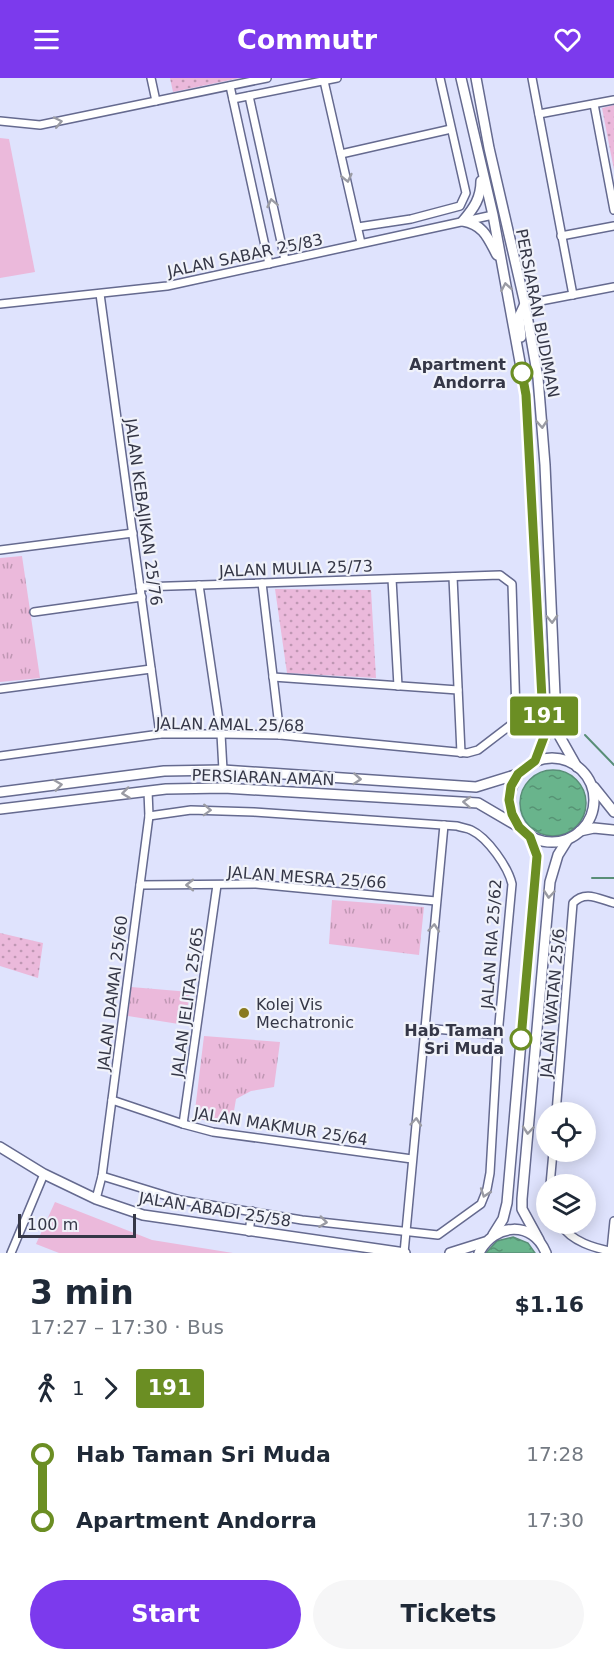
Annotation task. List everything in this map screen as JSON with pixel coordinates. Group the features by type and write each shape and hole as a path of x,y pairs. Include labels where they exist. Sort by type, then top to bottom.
{"main road":[{"name":"PERSIARAN BUDIMAN","path":"461,78 493,215 526,395 544,717 544,737 535,761"},
{"name":"PERSIARAN BUDIMAN","path":"476,78 489,148 525,304 538,378 544,454 556,718 560,737 577,767"},
{"path":"489,148 498,208 493,215"},
{"path":"481,164 481,190 476,205 463,221 476,224 482,230 503,266"},
{"path":"525,304 519,317 526,395"},
{"path":"590,783 594,796 593,809 588,821 580,831 568,839 542,842 530,837 519,827 512,814 509,800 511,786 518,774 535,761 546,758 568,761 577,767 614,812"},
{"name":"PERSIARAN AMAN","path":"0,792 164,771 223,770 476,787 518,774"},
{"name":"PERSIARAN AMAN","path":"0,809 148,791 224,788 478,803 519,827"},
{"path":"580,831 594,828 614,830"},
{"path":"479,1253 503,1219 507,1203 537,856 530,837"},
{"path":"543,1246 522,1209 522,1199 550,882 558,855 568,839"},
{"name":"JALAN ABADI 25/58","path":"0,1147 44,1174 96,1199 143,1215 368,1250 404,1253"},
{"path":"493,1235 508,1229 525,1231 551,1253"},
{"path":"450,1253 485,1242"}],"street":[{"path":"151,78 156,101"},
{"path":"0,121 40,126 267,78"},
{"path":"233,99 337,78"},
{"path":"358,227 411,219 460,206 466,193 440,78"},
{"path":"532,78 573,295"},
{"path":"324,81 361,243"},
{"path":"230,86 269,264"},
{"path":"249,96 285,260"},
{"path":"539,114 614,100"},
{"path":"594,104 614,210"},
{"path":"341,154 451,129"},
{"name":"JALAN SABAR 25/83","path":"0,304 167,286 493,215"},
{"path":"561,236 614,226"},
{"path":"525,304 614,287"},
{"name":"JALAN KEBAJIKAN 25/76","path":"100,294 160,735"},
{"path":"0,550 133,533"},
{"name":"JALAN MULIA 25/73","path":"140,587 500,575 512,584 516,714 512,724 478,750 461,753"},
{"path":"453,577 461,753"},
{"path":"392,579 398,686"},
{"path":"262,583 280,735"},
{"path":"199,585 221,734 223,770"},
{"path":"34,612 142,597"},
{"path":"0,688 151,669"},
{"path":"273,677 458,690"},
{"name":"JALAN AMAL 25/68","path":"0,756 160,735 221,734 280,735 461,753"},
{"name":"JALAN DAMAI 25/60","path":"96,1199 102,1176 149,816 148,791"},
{"name":"JALAN RIA 25/62","path":"102,1176 180,1200 438,1235 481,1204 490,1173 498,1035 512,884 510,873 477,834 470,830 444,825 254,812 191,810 149,816"},
{"path":"404,1253 444,825"},
{"name":"JALAN MESRA 25/66","path":"140,885 256,884 436,901"},
{"name":"JALAN JELITA 25/65","path":"183,1124 217,885"},
{"name":"JALAN WATAN 25/6","path":"557,1102 573,903 578,897 586,895 614,903"},
{"path":"425,1028 498,1035"},
{"name":"JALAN MAKMUR 25/64","path":"112,1100 213,1132 412,1159"},
{"path":"11,1253 44,1174"},
{"path":"249,1232 252,1211"},
{"path":"571,1234 584,1244 612,1252 614,1221"}],"green space":[{"path":"170,78 240,78 173,92"},
{"path":"614,105 614,170 602,108"},
{"path":"0,138 9,139 35,272 0,278"},
{"path":"22,556 40,678 0,682 0,558"},
{"path":"275,589 371,590 376,678 287,673"},
{"path":"332,900 424,907 419,955 329,944"},
{"path":"0,933 43,943 38,978 0,966"},
{"path":"131,987 190,992 185,1025 128,1016"},
{"path":"204,1036 280,1042 274,1087 251,1091 236,1099 232,1123 194,1119"},
{"path":"55,1202 152,1240 233,1253 59,1253 36,1244"}],"water":[{"path":"546,770 560,770 572,775 581,784 586,803 584,816 577,827 560,836 546,836 534,831 525,822 520,810 520,796 525,784 534,775"},
{"path":"513,1237 528,1243 535,1253 486,1253 497,1241"}],"waterway":[{"path":"585,735 614,765"},
{"path":"592,878 614,878"}],"bus line":[{"name":"191","path":"521,1039 537,856 530,837 519,827 512,814 509,800 511,786 518,774 535,761 544,737 526,395 522,373"}],"place":[{"name":"Apartment Andorra","path":"522,373"},
{"name":"Kolej Vis Mechatronic","path":"244,1013"},
{"name":"Hab Taman Sri Muda","path":"521,1039"}]}
